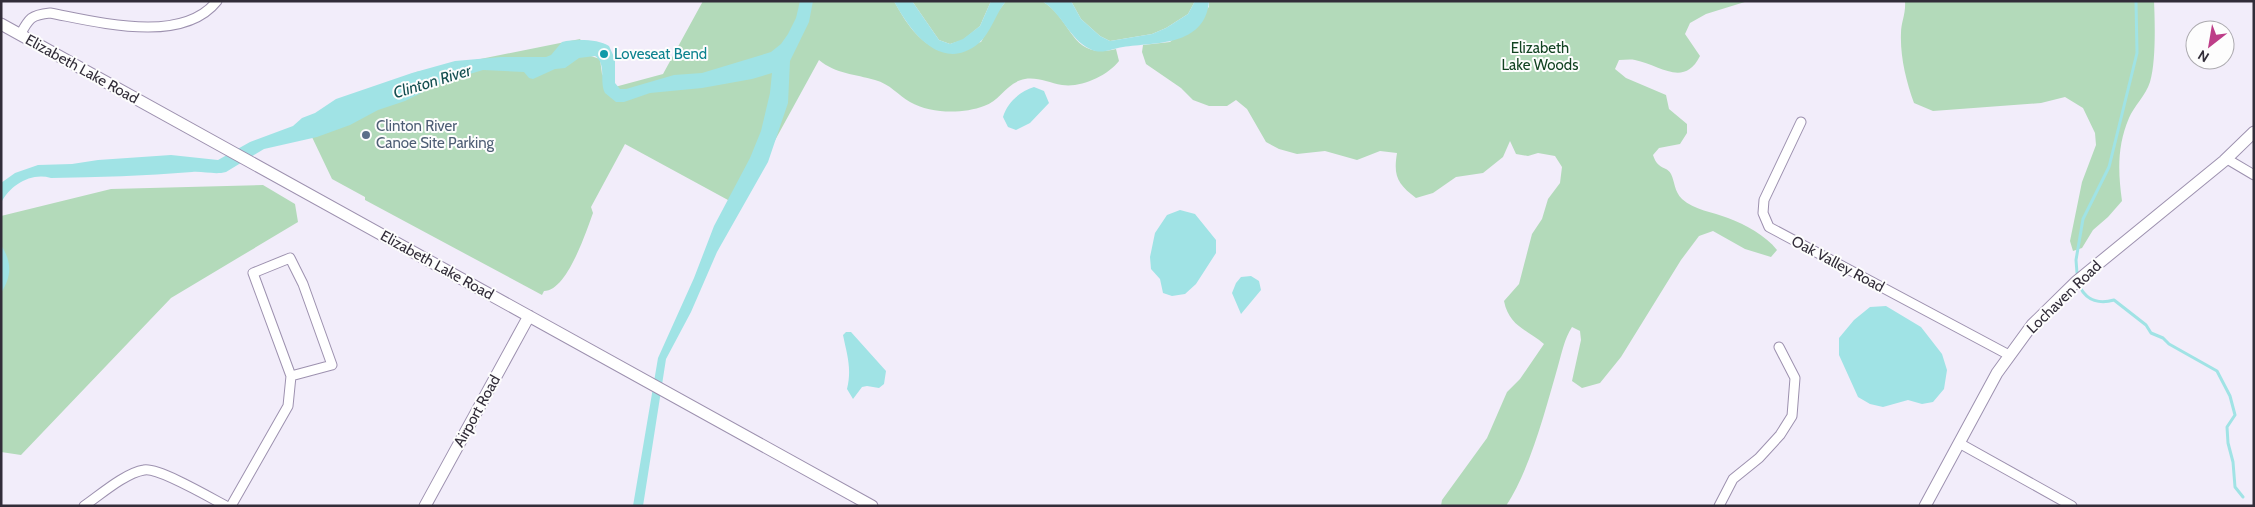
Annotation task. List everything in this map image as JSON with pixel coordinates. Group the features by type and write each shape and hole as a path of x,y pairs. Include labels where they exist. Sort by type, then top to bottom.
{"street":[{"path":"20,34 27,22 35,15 50,13 148,27 178,25 199,17 217,1"},
{"name":"Elizabeth Lake Road","path":"1,24 872,506"},
{"name":"Oak Valley Road","path":"1801,122 1764,200 1763,213 1769,227 2009,355"},
{"name":"Lochaven Road","path":"1925,506 1978,406 2009,355 2032,325 2077,281 2227,159 2254,132"},
{"path":"2227,159 2254,175"},
{"path":"231,506 288,406 291,376 253,273 290,258 303,284 332,365 291,376"},
{"name":"Airport Road","path":"425,506 529,316"},
{"path":"1719,506 1733,479 1758,458 1780,435 1792,416 1795,378 1779,347"},
{"path":"1959,443 2072,506"},
{"path":"84,506 128,477 145,469 159,472 226,506"}],"green space":[{"path":"703,1 894,1 913,30 925,42 940,51 981,42 1006,1 1042,1 1052,9 1081,44 1089,49 1101,51 1116,49 1119,61 1108,72 1085,83 1062,85 1039,79 1025,79 1013,84 990,104 976,109 947,112 918,106 880,82 839,71 819,60 739,206 625,144 591,207 593,213 568,271 560,281 552,288 544,291 542,295 365,200 365,197 332,179 311,135 416,72 580,39 591,56 600,59 602,74 611,88 663,74"},
{"path":"912,1 991,1 980,26 963,40 950,44 939,40"},
{"path":"1071,1 1195,1 1188,14 1166,28 1152,34 1110,41 1100,36 1081,19"},
{"name":"Elizabeth Lake Woods","path":"1209,1 1748,1 1706,14 1690,23 1685,34 1700,56 1694,66 1687,71 1671,72 1635,60 1619,60 1615,69 1626,78 1666,95 1669,109 1687,124 1687,133 1680,144 1659,148 1653,155 1658,164 1670,172 1677,193 1682,199 1698,208 1748,227 1761,235 1777,250 1771,257 1745,249 1713,231 1699,236 1681,260 1621,357 1600,383 1582,388 1572,381 1581,340 1580,331 1572,327 1564,346 1530,457 1523,475 1506,506 1441,506 1442,500 1487,438 1507,392 1520,379 1544,344 1514,322 1506,309 1504,301 1519,284 1532,234 1542,219 1548,199 1560,183 1562,167 1555,156 1538,153 1528,156 1516,154 1510,141 1503,157 1483,173 1456,177 1433,193 1416,198 1398,179 1396,168 1397,153 1380,151 1357,160 1325,151 1297,154 1279,149 1266,142 1247,109 1236,100 1227,106 1209,106 1193,100 1181,88 1146,64 1142,52 1143,45 1170,42 1209,7"},
{"path":"1905,1 2154,1 2155,42 2152,74 2148,87 2129,118 2120,149 2119,169 2122,201 2093,230 2082,248 2073,251 2070,241 2082,182 2096,145 2095,133 2083,108 2065,97 2041,103 1933,111 1914,103 1901,51 1901,29"},
{"path":"263,185 295,204 298,222 171,298 21,455 1,452 1,216 111,189"}],"water":[{"name":"Clinton River","path":"800,1 813,1 809,22 790,61 788,103 768,162 717,252 691,312 666,359 643,506 633,506 658,358 694,278 714,226 750,158 761,131 770,93 772,73 752,79 702,88 650,93 624,102 616,102 605,93 601,63 595,56 579,58 565,68 555,69 533,79 529,78 524,72 483,70 443,82 405,101 378,110 350,125 317,137 264,149 226,172 36,177 16,186 1,203 1,183 15,173 38,165 72,164 98,160 171,155 218,160 250,142 293,126 302,118 315,113 336,99 412,73 455,61 501,57 546,57 551,55 562,42 586,40 609,46 615,59 615,83 620,89 626,89 674,75 702,73 771,52 781,44 788,34 796,18"},
{"path":"894,1 912,1 939,40 950,44 963,39 980,26 991,1 1006,1 979,43 965,51 952,54 940,52 918,36"},
{"path":"1042,1 1071,1 1081,19 1100,36 1110,41 1152,34 1166,28 1188,14 1195,1 1209,2 1205,17 1198,27 1188,35 1176,40 1123,47 1102,52 1094,51 1083,45 1055,12"},
{"path":"1034,87 1044,91 1049,103 1030,123 1016,130 1008,127 1003,117 1011,102"},
{"path":"1180,210 1195,214 1216,240 1216,253 1196,284 1185,294 1172,296 1163,293 1160,279 1151,269 1150,257 1155,233 1167,215"},
{"path":"1,245 9,263 9,275 1,293"},
{"path":"1251,276 1259,281 1261,290 1241,314 1232,293 1241,277"},
{"path":"1886,306 1921,327 1942,354 1947,370 1944,389 1933,402 1922,404 1908,400 1883,407 1870,404 1858,397 1839,355 1839,338 1854,320 1870,307"},
{"path":"846,332 851,332 886,371 884,384 879,388 862,387 853,399 847,389 849,368 843,335"}],"waterway":[{"path":"2077,273 2076,260 2083,219 2109,167 2137,53 2136,1"},
{"path":"2080,287 2086,296 2094,300 2104,302 2114,300 2146,325 2151,333 2163,338 2169,344 2217,371 2230,396 2235,415 2227,427 2228,443 2233,462 2235,487 2243,497"}],"place":[{"name":"Loveseat Bend","path":"604,54"},
{"name":"Clinton River Canoe Site Parking","path":"366,135"}]}
